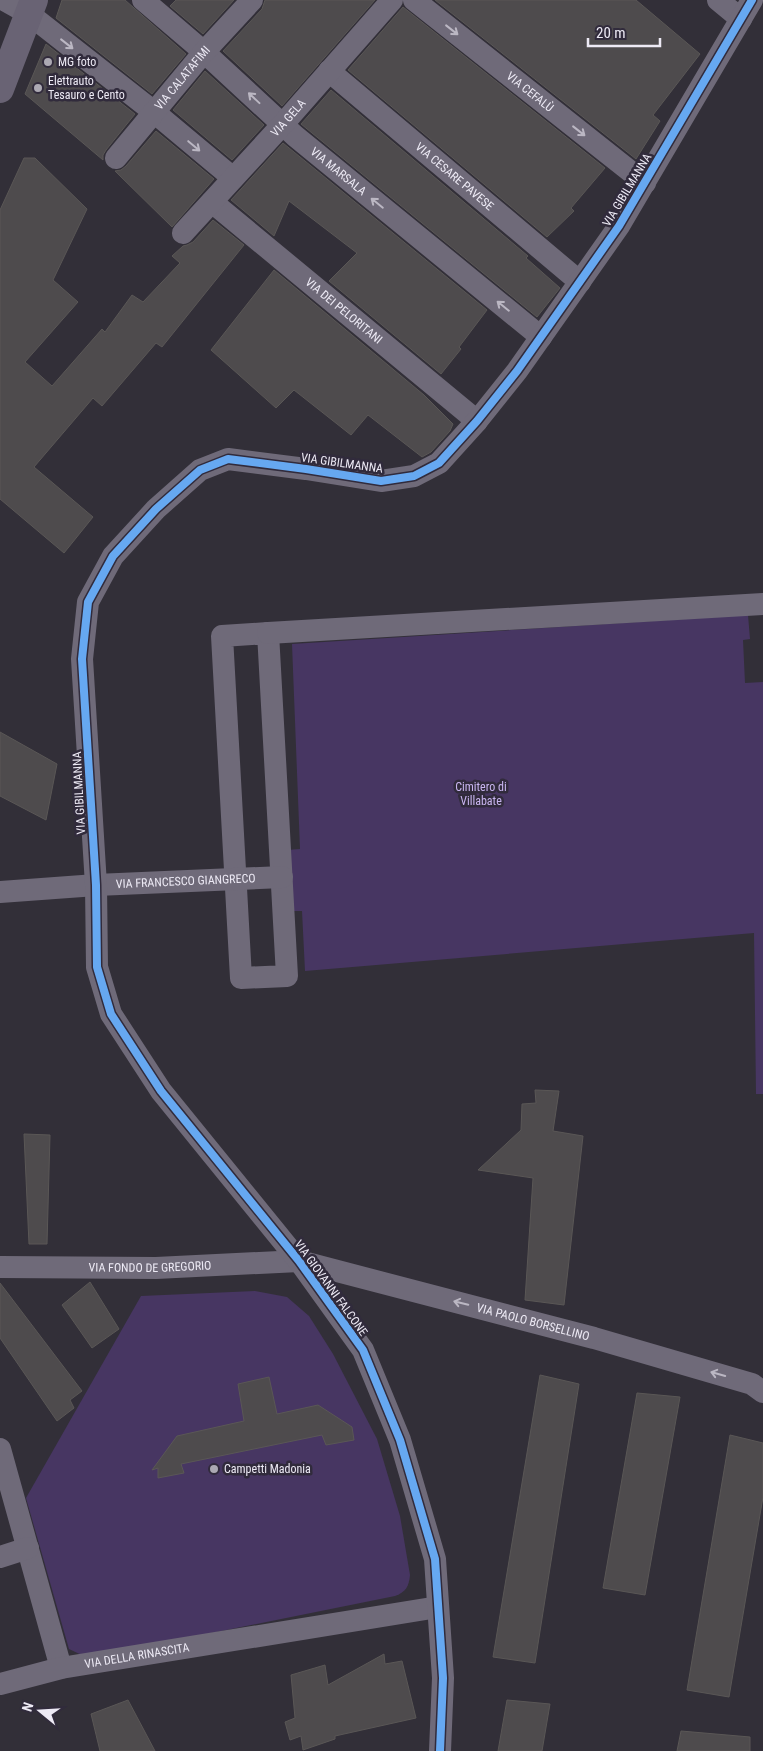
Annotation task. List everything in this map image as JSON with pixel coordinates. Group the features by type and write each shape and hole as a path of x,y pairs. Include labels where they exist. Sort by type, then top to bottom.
{"main road":[{"path":"0,89 31,7"}],"street":[{"path":"4,0 31,7 233,178"},
{"name":"VIA MARSALA","path":"143,0 204,52 283,124 541,337"},
{"name":"VIA CALATAFIMI","path":"116,158 204,52 252,0"},
{"name":"VIA GELA","path":"183,233 283,124 392,0"},
{"name":"VIA CEFALÙ","path":"414,0 645,183"},
{"path":"718,0 741,19"},
{"name":"VIA GIBILMANNA","path":"96,886 82,659 88,602 113,556 156,509 200,470 228,459 381,481 414,476 439,463 477,421 517,371 619,226 752,0"},
{"name":"VIA CESARE PAVESE","path":"329,71 580,282"},
{"name":"VIA DEI PELORITANI","path":"212,202 477,421"},
{"path":"268,633 287,976 241,978 222,636 268,633 763,604"},
{"name":"VIA FRANCESCO GIANGRECO","path":"0,892 282,878"},
{"name":"VIA GIOVANNI FALCONE","path":"96,886 97,967 111,1014 161,1091 300,1261 363,1350 400,1440 435,1559 442,1678 440,1751"},
{"name":"VIA FONDO DE GREGORIO","path":"0,1267 156,1268 300,1261"},
{"name":"VIA PAOLO BORSELLINO","path":"300,1261 594,1338 752,1384 763,1392"},
{"path":"0,1449 61,1668"},
{"path":"0,1557 28,1548"},
{"name":"VIA DELLA RINASCITA","path":"0,1684 61,1668 438,1607"}],"green space":[{"name":"Cimitero di Villabate","path":"748,615 750,639 743,640 745,683 763,682 763,1094 756,1094 754,933 305,971 302,911 289,911 287,850 300,849 292,644"},
{"name":"Campetti Madonia","path":"255,1291 287,1297 309,1316 333,1354 377,1439 400,1516 410,1575 408,1585 402,1593 395,1596 88,1658 69,1649 26,1498 141,1296"}],"building":[{"path":"62,0 125,0 186,54 152,94 56,18"},
{"path":"176,0 234,0 203,34 170,6"},
{"path":"265,0 375,0 282,106 223,51 262,9"},
{"path":"435,0 636,0 700,54 653,115 660,121 636,159"},
{"path":"403,7 605,168 571,208 574,211 547,237 348,70"},
{"path":"46,44 135,114 106,150 103,160 25,94"},
{"path":"205,71 264,125 232,160 173,110"},
{"path":"331,90 528,256 526,258 560,288 537,317 301,124"},
{"path":"156,131 214,179 172,227 115,171 121,170 126,166"},
{"path":"283,143 487,310 459,347 461,349 441,374 329,281 357,253 289,201 274,236 231,200"},
{"path":"24,158 35,158 87,209 53,280 78,302 25,362 52,386 102,329 105,332 132,295 143,302 180,263 172,256 183,246 193,242 213,220 244,245 162,347 156,343 102,406 93,398 34,467 93,517 64,553 0,499 0,210"},
{"path":"274,270 424,395 453,424 450,431 431,452 422,457 368,415 351,435 294,390 276,408 211,350"},
{"path":"0,732 57,764 46,820 0,796"},
{"path":"535,1090 559,1091 553,1131 583,1136 564,1305 525,1300 533,1178 478,1170 521,1130 522,1104 536,1103"},
{"path":"24,1134 50,1135 47,1244 29,1244"},
{"path":"90,1282 119,1329 92,1348 62,1305"},
{"path":"0,1283 82,1391 70,1400 74,1408 57,1421 0,1338"},
{"path":"540,1375 579,1384 535,1663 493,1657"},
{"path":"269,1377 277,1414 318,1405 352,1427 354,1440 326,1445 322,1435 181,1464 184,1473 158,1478 158,1468 152,1470 177,1436 244,1421 238,1384"},
{"path":"637,1393 680,1397 645,1595 603,1588"},
{"path":"730,1435 763,1443 763,1497 729,1697 687,1690"},
{"path":"384,1654 385,1664 402,1661 416,1718 335,1736 335,1739 303,1750 301,1736 290,1740 285,1722 295,1718 291,1675 325,1665 328,1685"},
{"path":"128,1700 155,1751 100,1751 91,1714"},
{"path":"507,1700 550,1704 542,1751 498,1751"},
{"path":"681,1731 750,1737 750,1751 677,1751"}],"cycle path":[{"path":"440,1751 443,1678 435,1559 400,1440 363,1350 299,1261 161,1091 111,1014 97,967 96,885 82,659 88,602 113,556 156,509 200,470 228,459 381,481 414,476 439,463 477,421 517,371 619,226 752,0"}],"place":[{"name":"MG foto","path":"48,62"},
{"name":"Elettrauto Tesauro e Cento","path":"38,88"},
{"name":"Campetti Madonia","path":"214,1469"}]}
